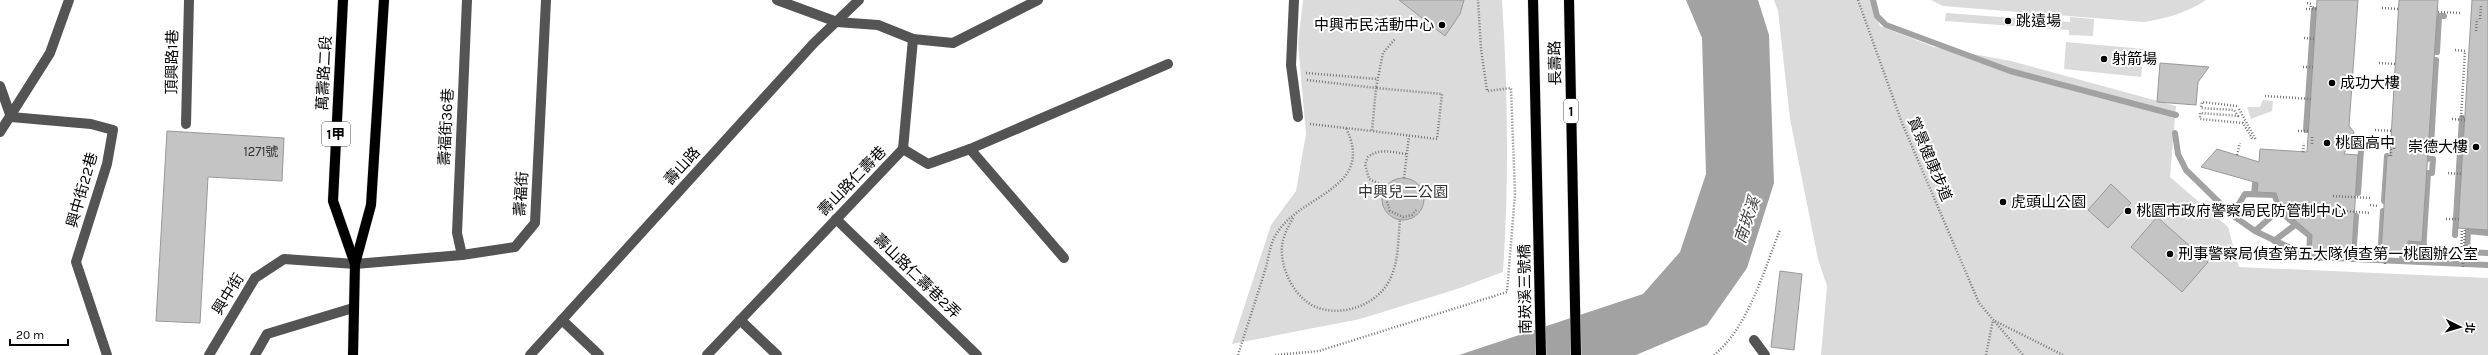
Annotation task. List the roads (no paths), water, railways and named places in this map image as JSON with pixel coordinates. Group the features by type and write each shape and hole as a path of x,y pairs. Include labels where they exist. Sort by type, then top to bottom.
{"main road":[{"name":"萬壽路二段","path":"343,0 333,201 355,264"},
{"name":"萬壽路二段","path":"353,355 355,264 371,205 384,0"},
{"name":"長壽路","path":"1533,0 1538,222"},
{"name":"長壽路","path":"1569,0 1576,355"},
{"name":"南崁溪三號橋","path":"1538,222 1541,355"}],"street":[{"path":"0,132 11,117 50,53 69,0"},
{"name":"頂興路1巷","path":"186,124 189,0"},
{"name":"壽福街36巷","path":"462,255 457,233 467,0"},
{"name":"壽福街","path":"355,264 462,255 515,247 535,223 546,0"},
{"path":"777,0 837,22 878,25 913,39 953,43 1038,0"},
{"name":"壽山路","path":"530,355 814,43 860,0"},
{"path":"1294,0 1292,72 1298,117"},
{"path":"903,149 913,39"},
{"name":"壽山路仁壽巷","path":"707,355 903,149 928,164 970,150 1168,64"},
{"path":"0,86 11,117"},
{"name":"興中街22巷","path":"11,117 91,124 113,130 107,164 76,262 108,355"},
{"path":"970,150 1064,258"},
{"name":"壽山路仁壽巷2弄","path":"836,219 977,355"},
{"name":"興中街","path":"209,355 255,278 284,259 355,264"},
{"path":"255,355 267,334 353,308"},
{"path":"562,320 599,355"},
{"path":"740,320 777,355"},
{"path":"1754,340 1765,355"}],"water":[{"name":"南崁溪","path":"1686,0 1758,0 1769,35 1774,183 1747,268 1707,325 1636,355 1459,355 1643,294 1680,252 1706,174 1702,38"}],"waterway":[{"path":"1873,0 1877,16 1886,25 2010,71 2176,115"},
{"path":"2306,130 2314,10"},
{"path":"2428,52 2437,52 2439,16 2444,16"},
{"path":"2426,60 2436,60 2431,145"},
{"path":"2455,235 2462,118"},
{"path":"2175,133 2178,154 2186,170 2232,215 2255,231 2309,257 2488,265"},
{"path":"2343,141 2357,142"},
{"path":"2358,193 2361,150"},
{"path":"2384,201 2387,156"},
{"path":"2419,158 2433,159 2432,173 2428,173 2423,252"},
{"path":"2254,194 2255,184"},
{"path":"2232,215 2245,194 2274,195 2284,215 2310,236 2309,257"},
{"path":"2255,231 2280,209"},
{"path":"2380,260 2383,211"},
{"path":"2353,259 2356,216"},
{"path":"2274,241 2295,225"},
{"path":"2488,233 2468,231 2467,252 2488,253"},
{"path":"2402,258 2409,258 2410,244 2424,245"}],"place":[{"name":"跳遠場","path":"2008,21"},
{"name":"中興市民活動中心","path":"1442,25"},
{"name":"射箭場","path":"2104,59"},
{"name":"成功大樓","path":"2332,83"},
{"name":"桃園高中","path":"2327,143"},
{"name":"崇德大樓","path":"2476,147"},
{"name":"虎頭山公園","path":"2003,202"},
{"name":"桃園市政府警察局民防管制中心","path":"2128,211"},
{"name":"刑事警察局偵查第五大隊偵查第一桃園辦公室","path":"2170,254"}],"park label":[{"name":"中興兒二公園","path":"1403,192"}]}
